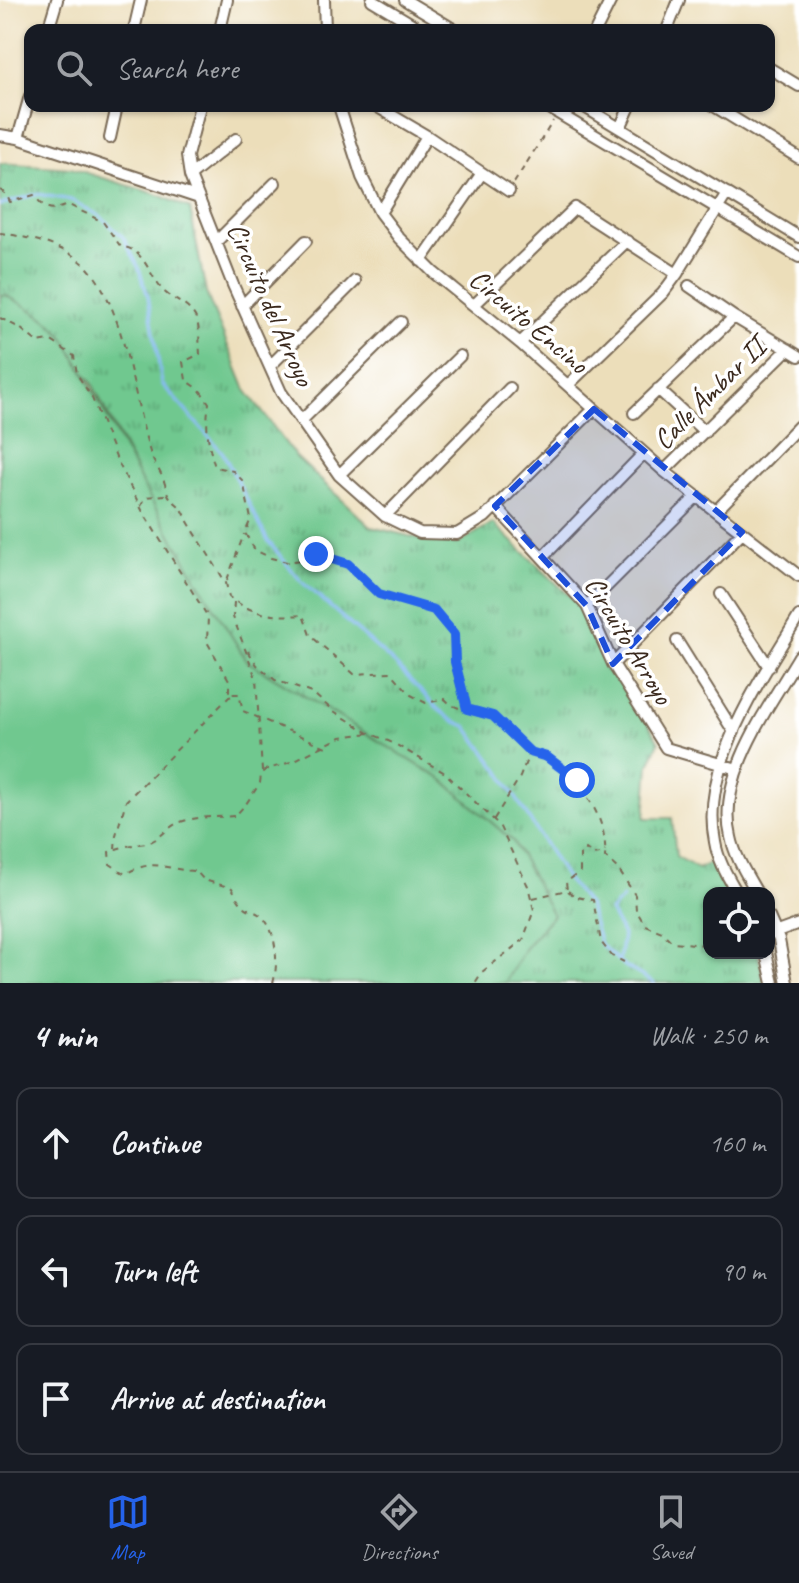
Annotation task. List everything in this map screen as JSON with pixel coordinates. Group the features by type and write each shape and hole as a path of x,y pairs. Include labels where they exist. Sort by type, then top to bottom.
{"street":[{"path":"50,24 57,0"},
{"path":"135,24 141,0"},
{"path":"221,24 227,0"},
{"path":"324,0 325,24"},
{"path":"372,0 412,24"},
{"path":"405,0 445,24"},
{"path":"599,24 611,0"},
{"path":"669,24 679,0"},
{"path":"775,72 799,86"},
{"path":"18,138 25,112"},
{"path":"110,138 116,112"},
{"name":"Circuito del Arroyo","path":"198,112 187,156 196,197 281,392 339,475 385,516 420,533 457,534 473,526 594,409"},
{"name":"Circuito Encino","path":"341,112 362,177 380,213 421,261 520,343 664,471 799,576"},
{"path":"386,112 509,191"},
{"path":"593,112 799,237"},
{"path":"620,128 627,112"},
{"path":"724,112 799,158"},
{"path":"558,113 799,257"},
{"path":"0,135 18,138 196,197"},
{"path":"380,213 427,136"},
{"path":"190,176 236,139"},
{"path":"421,261 482,173"},
{"path":"216,242 275,183"},
{"path":"568,385 663,293 727,193"},
{"path":"474,305 575,208 677,274"},
{"path":"242,306 306,241"},
{"path":"520,343 627,241"},
{"path":"270,366 355,281"},
{"path":"689,286 799,356"},
{"path":"634,413 734,317"},
{"path":"301,421 401,322"},
{"name":"Calle Ámbar II","path":"664,471 788,349"},
{"path":"339,475 460,356"},
{"path":"385,516 510,388"},
{"path":"658,389 705,432"},
{"path":"716,511 799,426"},
{"path":"543,557 644,453"},
{"path":"587,606 696,497"},
{"name":"Circuito Arroyo","path":"495,506 587,606 613,664 666,748 737,769"},
{"path":"613,664 742,532"},
{"path":"721,594 769,667"},
{"path":"734,887 714,842 714,800 722,763 734,732 799,616"},
{"path":"677,641 734,732"},
{"path":"754,887 736,854 729,830 730,798 737,769 751,740 799,656"},
{"path":"775,933 799,924"},
{"path":"775,940 784,959 787,983"},
{"path":"767,959 773,983"}],"path":[{"path":"509,191 558,113"},
{"path":"0,190 10,202 34,195 44,208 53,211 69,205 103,222 121,247 127,247 141,258 160,287 186,305 197,320 200,354 183,362 186,380 199,389 209,403 206,422 208,444 215,467 233,471 243,481 251,519 226,583"},
{"path":"0,233 61,249 86,266 106,291 125,350 150,454 167,494 183,508 187,520 226,583 229,597 246,609 264,615 303,615 310,635 354,674 391,672 411,695 426,703 445,699 452,708 493,716 530,752 547,757 577,780 600,818 606,836 605,857 618,869 635,895 636,910 645,925 662,932 672,942 703,944"},
{"path":"0,318 20,328 37,342 50,340 74,356 77,374 92,398 117,460 141,507 208,617 207,642 229,680 229,694 239,694"},
{"path":"141,507 146,497 167,494"},
{"path":"245,533 255,550 271,558 287,562 316,554 332,557 348,564 379,594 434,610 454,634 455,662 467,709"},
{"path":"235,601 233,617 256,678 262,772 260,783 235,816 208,815 181,822 156,840 109,852 110,864 125,874 152,863 196,871 204,880 232,888 243,905 263,916 274,940 276,973 273,983"},
{"path":"248,651 257,665 275,680 314,694 332,710 369,733 445,773 499,825 533,898 534,910 523,940 482,972 475,983"},
{"path":"239,694 243,711 326,747"},
{"path":"115,849 126,801 229,697 239,694"},
{"path":"262,772 326,747 352,733 369,733"},
{"path":"494,820 520,777 530,752"},
{"path":"605,849 601,854 593,855 586,849 580,855 580,872 566,882 567,890 576,897 593,900 601,942 612,956 624,962"},
{"path":"533,898 567,890"}],"highlighted area":[{"path":"594,409 742,532 613,664 587,606 495,506"}],"green space":[{"path":"0,163 71,168 162,196 190,209 206,293 246,390 296,457 371,527 457,544 493,523 578,604 659,742 649,765 645,818 672,818 676,856 698,869 711,862 725,887 703,887 703,959 759,959 764,983 505,983 525,948 553,915 513,841 443,780 247,661 146,491 91,381 67,342 40,315 6,295 0,296"},
{"path":"6,295 41,314 66,339 146,491 247,661 443,780 513,841 554,915 525,948 505,983 0,983 0,296"}],"waterway":[{"path":"0,205 37,194 71,200 100,216 123,237 138,266 148,296 162,384 223,453 268,541 301,581 394,663 439,710 466,726 500,772 568,881 588,904 600,944 623,965 654,983"},
{"path":"619,961 623,935 610,911 623,898"}],"route":[{"path":"316,554 348,564 379,594 434,610 454,634 455,662 467,709 493,716 508,727 530,752 547,757 577,780"}]}
